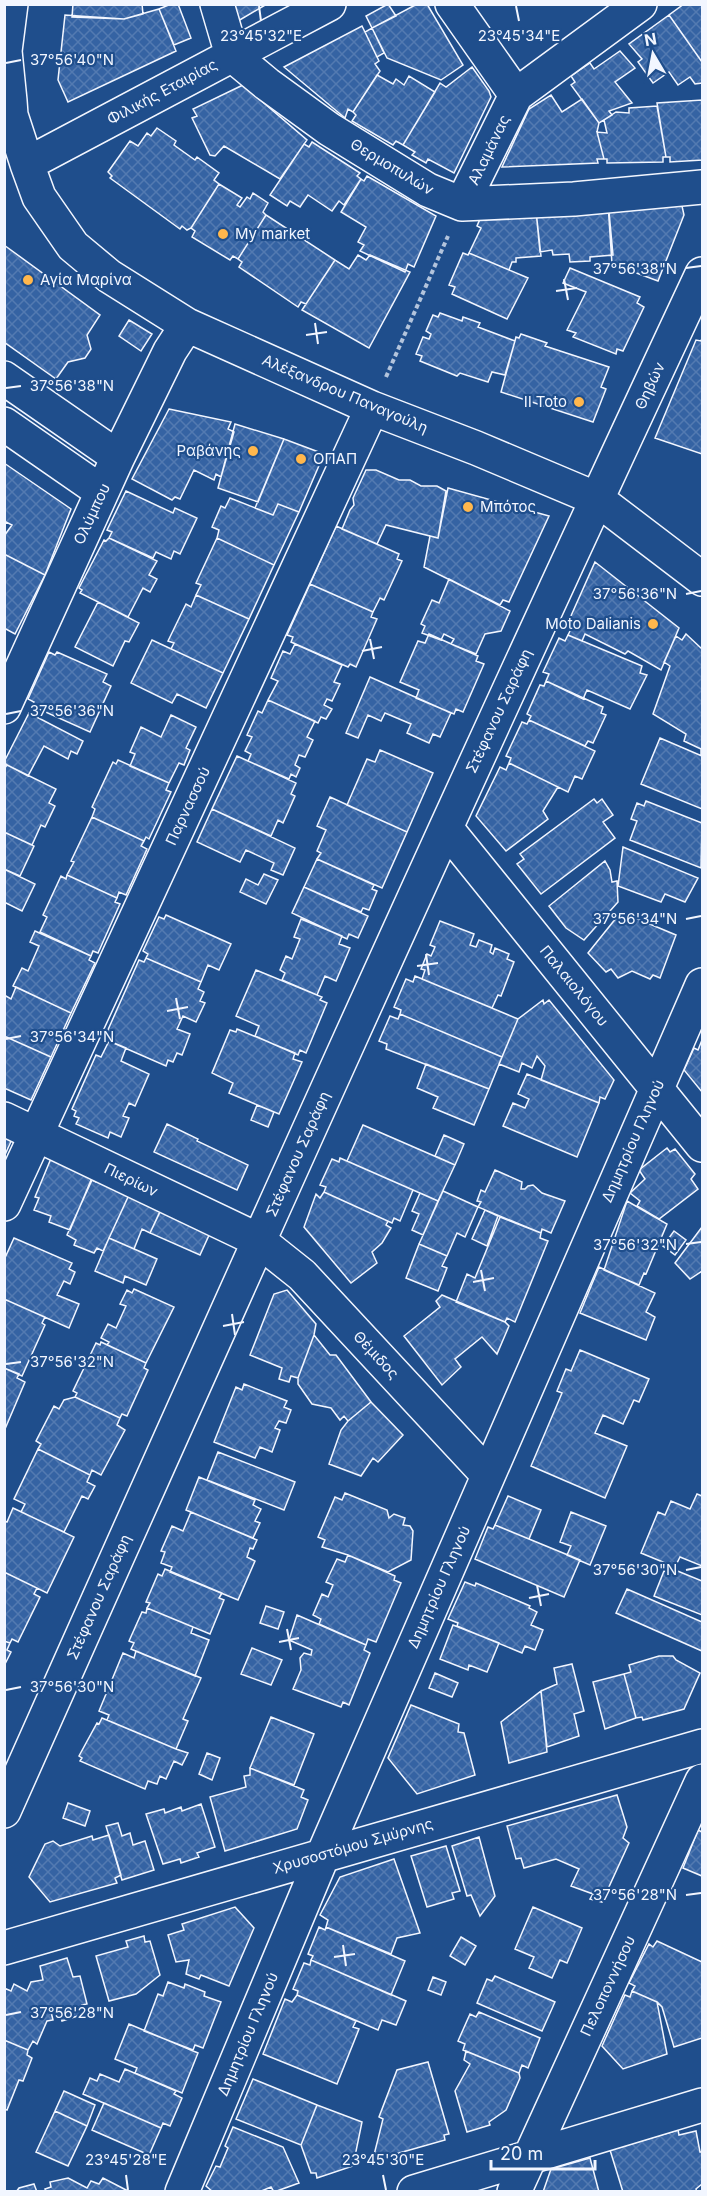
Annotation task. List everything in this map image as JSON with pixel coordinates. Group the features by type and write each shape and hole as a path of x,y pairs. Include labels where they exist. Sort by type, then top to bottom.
{"street":[{"name":"Αλέξανδρου Παναγούλη","path":"11,4 5,50 7,101 27,164 39,197 73,246 109,276 187,325 372,408 476,448 597,499 702,579"},
{"path":"217,4 232,55"},
{"name":"Φιλικής Εταιρίας","path":"27,164 329,4"},
{"path":"452,4 516,95 640,4"},
{"name":"Θερμοπυλών","path":"232,55 267,84 329,129 428,190 462,204 574,199 702,187"},
{"name":"Αλαμάνας","path":"462,204 516,95"},
{"name":"Θηβών","path":"597,499 702,274"},
{"name":"Ολύμπου","path":"4,707 14,658 102,492 170,351 187,325"},
{"path":"4,378 118,458"},
{"name":"Παρνασσού","path":"4,1204 372,408"},
{"path":"4,424 102,492"},
{"name":"Στέφανου Σαράφη","path":"4,1811 258,1240 597,499"},
{"name":"Παλαιολόγου","path":"446,828 702,1145"},
{"name":"Δημητρίου Γληνού","path":"182,2192 323,1855 702,985"},
{"name":"Πιερίων","path":"4,1119 258,1240"},
{"name":"Θέμιδος","path":"258,1240 302,1275 488,1475"},
{"name":"Χρυσοστόμου Σμύρνης","path":"4,1948 702,1746"},
{"name":"Πελοποννήσου","path":"514,2192 528,2157 702,1781"},
{"path":"414,2192 702,2105"}],"path":[{"path":"372,408 462,204"}],"building":[{"path":"73,4 142,4 143,14 124,19 72,17"},
{"path":"178,4 191,38 174,45 159,9"},
{"path":"234,4 267,4 238,21"},
{"path":"388,4 396,16 372,28 366,16"},
{"path":"417,4 427,4 463,65 441,80 387,58 372,28"},
{"path":"684,4 702,4 702,62 669,15"},
{"path":"159,9 176,51 68,102 58,80 65,15 124,19"},
{"path":"669,15 702,62 702,83 695,84 690,77 678,85 669,72 653,83 638,62 642,59 629,44"},
{"path":"362,26 379,61 375,64 380,71 353,112 348,109 345,118 284,67"},
{"path":"372,28 384,53 377,57 365,32"},
{"path":"620,51 635,68 615,82 632,103 609,111 612,115 599,123 571,85 575,82 571,76 590,63 594,69"},
{"path":"472,67 491,97 454,173 428,159 426,163 412,155 415,152 403,145 440,83 446,87"},
{"path":"377,75 393,84 396,79 404,85 409,76 435,92 403,145 396,141 393,145 352,121 356,115 353,112"},
{"path":"243,85 307,140 280,179 224,146 215,156 210,155 192,118 197,116 193,109"},
{"path":"551,95 562,112 582,99 599,123 597,132 604,159 597,159 598,163 502,167 529,109"},
{"path":"702,100 702,160 670,162 670,157 666,157 657,103"},
{"path":"657,106 666,157 663,157 663,162 607,163 597,132 607,133 604,120 616,112 629,113 629,108"},
{"path":"157,128 176,141 174,145 195,160 197,157 219,173 214,180 219,184 191,228 187,230 182,226 180,229 110,178 112,176 108,172 130,141 138,146 147,133 151,136"},
{"path":"312,142 360,173 357,176 361,179 344,205 339,201 332,211 308,195 300,207 290,201 287,206 270,195 304,144 309,147"},
{"path":"367,176 436,216 414,267 408,264 405,272 360,251 364,245 358,242 366,227 341,212 361,179 364,181"},
{"path":"219,184 242,198 237,205 240,207 247,197 250,199 253,193 268,203 263,212 266,215 238,259 233,256 230,260 192,237 195,231 191,228"},
{"path":"608,201 613,255 590,257 590,261 570,262 569,254 553,255 552,250 540,252 536,211"},
{"path":"673,201 682,206 684,215 658,281 612,264 608,204"},
{"path":"484,210 536,211 541,256 516,258 516,262 512,262 509,270 469,253 481,228 477,226"},
{"path":"266,215 335,260 306,304 301,302 298,307 239,267 242,262 238,259"},
{"name":"Αγία Μαρίνα","path":"4,245 100,315 87,335 91,349 85,358 68,362 56,379 4,342"},
{"path":"463,253 468,255 469,253 528,278 507,319 452,294 455,287 449,285"},
{"path":"358,255 366,260 370,255 410,272 369,348 302,310 335,260 349,269"},
{"path":"570,268 640,297 637,303 644,307 623,351 617,349 616,354 573,337 576,333 567,330 586,292 563,283"},
{"path":"440,313 462,321 463,317 480,323 478,327 515,341 505,375 492,372 488,382 460,373 457,376 420,361 422,356 416,354 423,337 429,339 431,334 426,331 433,315 438,317"},
{"path":"129,320 152,334 141,351 119,336"},
{"path":"521,334 547,343 545,346 609,367 601,387 606,389 593,422 501,392 516,337 519,338"},
{"path":"702,338 702,454 655,438 696,340 701,341"},
{"path":"169,409 231,422 228,429 234,432 221,477 216,474 214,480 194,470 180,499 175,497 172,500 132,479"},
{"path":"235,424 284,439 258,502 218,488"},
{"path":"284,439 324,454 299,512 278,504 273,515 255,508"},
{"path":"4,463 71,509 45,575 4,554 4,536 12,525 6,522 4,525"},
{"path":"366,470 376,470 399,480 410,480 421,486 437,486 446,491 438,538 386,525 377,544 342,529 354,505 353,498"},
{"path":"448,488 549,516 509,602 503,600 500,605 424,567 430,536 438,538"},
{"path":"126,491 173,513 175,508 197,518 180,554 174,551 171,559 156,552 153,558 109,538 112,532 107,530"},
{"path":"230,498 273,515 278,504 299,512 274,565 217,538 219,530 212,527 221,506 225,508"},
{"path":"336,526 399,554 397,559 402,561 384,600 380,598 373,612 310,584"},
{"path":"109,538 157,561 149,575 157,579 150,592 143,588 128,617 80,593 82,590 79,588 104,540"},
{"path":"217,538 274,565 249,619 196,595 201,585 196,583"},
{"path":"4,554 45,575 15,634 4,628"},
{"path":"595,562 679,628 661,670 628,651 625,654 585,634 582,641 568,635 571,629 566,627"},
{"path":"449,579 510,611 501,631 485,634 476,654 451,644 454,639 444,634 441,640 422,633 425,626 421,624 432,600 439,603"},
{"path":"310,584 373,612 371,617 377,619 356,667 350,664 348,667 291,642 293,637 287,635"},
{"path":"196,595 249,619 223,673 171,649 174,643 168,641 186,604 191,607"},
{"path":"98,602 139,623 129,642 125,641 113,666 75,647"},
{"path":"429,634 478,656 476,661 484,664 463,712 456,709 454,714 416,698 419,690 400,682 418,641 425,643"},
{"path":"686,634 702,649 702,756 701,749 684,741 686,734 653,714 670,666 664,662 676,636 682,640"},
{"path":"568,635 642,666 640,673 647,675 630,709 587,690 583,699 546,681 549,674 543,672 559,638 565,641"},
{"path":"152,640 223,673 206,708 177,694 172,703 131,683"},
{"path":"295,644 342,665 334,682 340,684 332,701 327,699 324,705 332,709 326,719 321,717 318,723 268,700 278,681 271,678 283,651 290,654"},
{"path":"49,652 55,655 57,652 107,674 103,682 111,686 90,732 32,706 34,702 28,699"},
{"path":"370,677 451,713 440,737 433,734 429,743 407,733 411,724 385,713 381,721 368,715 358,738 346,733"},
{"path":"546,681 603,707 601,713 606,715 593,743 588,741 585,746 529,720 531,716 527,714 540,685 544,686"},
{"path":"268,700 315,721 307,737 313,740 305,757 299,755 295,765 300,768 296,777 291,774 289,779 248,761 251,754 245,751 252,737 247,735 258,711 262,713"},
{"path":"29,713 83,741 77,754 71,751 68,759 44,746 28,776 7,765 4,762"},
{"path":"171,715 196,727 186,748 190,750 184,765 179,763 169,783 130,766 135,754 130,752 141,727 161,737"},
{"path":"529,720 595,751 582,779 575,776 568,792 509,763 511,758 506,756 522,722 527,724"},
{"path":"660,738 702,756 702,809 641,784"},
{"path":"380,750 433,773 407,832 347,805 367,759 375,762"},
{"path":"237,756 296,783 291,794 295,796 283,823 278,820 271,836 212,809"},
{"path":"118,760 169,783 166,790 171,792 149,839 146,837 144,841 92,817 95,809 92,807 113,762 116,764"},
{"path":"509,763 558,787 543,811 548,819 506,851 476,816 500,767 506,770"},
{"path":"7,765 56,789 49,803 55,806 45,827 41,825 32,845 4,832 4,769"},
{"path":"330,797 407,832 382,888 317,859 321,853 317,851 326,830 317,826"},
{"path":"594,799 597,803 602,799 613,815 603,822 615,838 541,894 517,864 524,859 520,854"},
{"path":"646,801 702,823 701,868 630,840 637,821 631,819 637,803 644,806"},
{"path":"212,809 295,848 283,875 271,870 274,863 246,850 240,862 197,842"},
{"path":"92,817 144,841 141,846 147,849 126,895 119,892 117,898 67,875 74,862 71,861"},
{"path":"4,832 34,846 20,876 4,869"},
{"path":"623,847 698,878 685,902 665,894 661,902 618,886"},
{"path":"317,859 374,885 372,889 377,891 369,910 363,908 361,912 304,887"},
{"path":"605,861 610,870 612,882 617,881 618,902 584,940 566,928 549,906"},
{"path":"4,869 35,884 22,911 4,902"},
{"path":"264,874 278,880 266,904 240,892 246,879 258,885"},
{"path":"67,875 117,898 115,902 120,904 98,953 93,951 91,956 40,932 47,917 43,915 61,876 66,879"},
{"path":"304,887 368,916 358,938 349,934 347,939 292,913"},
{"path":"621,912 676,935 660,978 653,975 650,979 632,971 618,978 611,969 606,972 588,953"},
{"path":"166,915 231,944 219,970 208,965 201,982 146,958 148,954 143,951 159,917 164,919"},
{"path":"301,919 342,936 339,944 350,948 336,981 325,976 317,995 282,980 285,973 280,970 286,956 292,959 300,939 294,937"},
{"path":"440,921 474,934 470,945 476,947 479,940 492,945 490,952 493,954 495,948 509,954 507,959 514,962 501,996 498,995 492,1008 422,979 425,970 421,969 427,954 431,956 435,947 430,945"},
{"path":"35,931 91,956 89,960 95,963 71,1013 13,986 22,968 28,971 39,946 30,942"},
{"path":"146,958 201,982 198,989 204,992 200,1001 205,1003 196,1022 183,1016 177,1029 190,1034 182,1055 177,1053 173,1062 168,1060 166,1066 109,1041 112,1034 107,1032 139,960 144,962"},
{"path":"256,970 322,997 320,1000 327,1003 306,1053 300,1050 298,1055 255,1036 259,1026 236,1016"},
{"path":"415,976 518,1019 502,1057 400,1014 401,1010 394,1007 406,979 413,982"},
{"path":"16,987 71,1013 51,1057 4,1036 4,999 6,996 11,999"},
{"path":"543,1000 544,1004 549,1000 614,1080 605,1099 600,1097 599,1103 541,1080 545,1066 537,1056 532,1068 522,1063 519,1072 499,1064 518,1019"},
{"path":"400,1014 502,1057 489,1089 386,1049 387,1044 379,1041 390,1016 398,1019"},
{"path":"237,1029 295,1053 293,1059 302,1062 279,1114 229,1093 233,1083 212,1073 230,1030 236,1032"},
{"path":"4,1036 51,1057 31,1100 4,1088"},
{"path":"702,1040 702,1092 684,1070 694,1048 698,1050"},
{"path":"109,1041 126,1048 121,1061 149,1074 135,1106 129,1103 123,1116 129,1118 121,1137 110,1132 108,1138 76,1124 79,1118 74,1116 76,1111 72,1109 96,1055 101,1057"},
{"path":"426,1064 489,1089 474,1125 433,1108 438,1097 417,1088"},
{"path":"527,1074 599,1103 577,1157 503,1126 513,1103 525,1108 529,1099 518,1094"},
{"path":"257,1105 274,1112 268,1127 251,1120"},
{"path":"167,1124 248,1165 237,1190 154,1152"},
{"path":"363,1125 455,1165 438,1201 347,1161"},
{"path":"4,1133 13,1137 4,1157"},
{"path":"444,1135 464,1144 455,1165 435,1156"},
{"path":"667,1148 670,1152 675,1149 695,1174 691,1179 698,1189 659,1219 637,1206 640,1201 630,1193 645,1179 639,1170"},
{"path":"52,1156 94,1173 70,1230 49,1222 51,1216 34,1210 39,1198 35,1197"},
{"path":"340,1158 413,1190 400,1221 394,1218 392,1223 324,1192 326,1187 320,1185 332,1159 339,1162"},
{"path":"495,1170 522,1182 521,1189 533,1185 542,1193 565,1201 551,1233 542,1229 541,1233 478,1207 481,1202 477,1201 481,1190 485,1192"},
{"path":"100,1175 129,1195 103,1251 97,1248 94,1253 74,1245 76,1240 67,1235 92,1180 96,1182"},
{"path":"443,1191 478,1207 465,1237 457,1233 447,1256 419,1244"},
{"path":"324,1192 388,1221 386,1225 391,1228 382,1243 372,1252 377,1263 351,1283 304,1227 316,1194 320,1198"},
{"path":"420,1193 438,1201 423,1235 412,1230 419,1214 412,1211"},
{"path":"129,1195 162,1207 150,1233 142,1229 134,1249 109,1238"},
{"path":"627,1201 667,1224 639,1285 604,1270"},
{"path":"161,1210 210,1233 200,1255 150,1233"},
{"path":"485,1210 498,1216 487,1246 472,1239"},
{"path":"500,1217 541,1233 540,1238 548,1241 515,1322 507,1318 505,1322 456,1302 467,1274 475,1278"},
{"path":"702,1227 702,1271 690,1279 675,1263"},
{"path":"674,1231 686,1240 675,1255 663,1246"},
{"path":"14,1238 72,1263 69,1269 75,1272 70,1284 64,1281 57,1295 79,1304 69,1328 4,1299 4,1260"},
{"path":"109,1238 157,1259 146,1285 125,1276 123,1283 95,1271"},
{"path":"419,1244 447,1256 442,1266 447,1268 438,1291 406,1278"},
{"path":"599,1267 655,1293 646,1312 655,1317 646,1340 580,1313"},
{"path":"134,1289 174,1307 146,1363 107,1345 109,1342 101,1338 108,1324 116,1328 126,1306 120,1304 127,1290 132,1293"},
{"path":"287,1290 316,1324 298,1378 291,1376 289,1382 279,1379 282,1368 250,1355 274,1294"},
{"path":"442,1295 505,1322 509,1326 497,1354 482,1337 455,1359 461,1367 442,1385 404,1336 440,1307 436,1301"},
{"path":"4,1299 45,1317 42,1323 45,1325 22,1376 4,1368"},
{"path":"314,1335 330,1355 336,1355 371,1402 348,1421 344,1416 340,1420 331,1408 312,1404 298,1384 298,1378"},
{"path":"101,1342 146,1363 144,1368 148,1370 127,1416 122,1414 120,1418 75,1397 77,1393 73,1391 96,1343 100,1345"},
{"path":"580,1350 649,1379 639,1402 634,1400 623,1424 603,1415 595,1433 627,1446 605,1498 531,1466 562,1393 557,1391 566,1369 571,1371"},
{"path":"4,1368 19,1374 17,1378 25,1382 5,1429"},
{"path":"244,1384 287,1401 284,1407 291,1410 286,1423 279,1421 275,1428 280,1430 272,1452 260,1447 255,1458 214,1442 236,1387 242,1390"},
{"path":"75,1397 120,1418 117,1425 125,1430 101,1475 92,1470 90,1475 38,1449 41,1444 36,1441 54,1406 59,1409 64,1400"},
{"path":"371,1402 403,1435 378,1462 373,1458 361,1476 329,1464 341,1430 348,1421"},
{"path":"38,1449 90,1475 87,1482 95,1486 88,1499 82,1496 64,1532 21,1512 25,1504 14,1499"},
{"path":"218,1452 295,1482 284,1510 207,1480"},
{"path":"199,1477 255,1500 253,1505 261,1509 255,1521 260,1523 253,1538 186,1510"},
{"path":"345,1493 387,1510 389,1518 394,1514 405,1518 403,1525 410,1526 413,1531 411,1560 388,1572 322,1547 325,1540 318,1537 335,1497 342,1500"},
{"path":"697,1494 702,1496 702,1566 680,1557 675,1567 641,1553 658,1512 665,1515 671,1501 690,1509"},
{"path":"508,1496 541,1510 529,1539 495,1525"},
{"path":"13,1508 74,1537 47,1593 4,1572 4,1521 7,1522"},
{"path":"191,1512 257,1540 253,1549 250,1548 247,1557 255,1561 238,1600 170,1572 172,1567 161,1563 165,1552 161,1551 172,1526 183,1531"},
{"path":"571,1512 606,1526 590,1565 567,1555 571,1546 560,1542"},
{"path":"495,1525 580,1560 564,1597 475,1559 488,1527 493,1529"},
{"path":"348,1555 395,1576 394,1580 401,1583 376,1642 368,1639 366,1645 319,1624 321,1619 313,1615 322,1594 328,1597 333,1585 326,1582 337,1559 345,1562"},
{"path":"165,1569 222,1593 219,1598 224,1600 210,1634 147,1608 150,1603 146,1602 158,1574 162,1576"},
{"path":"675,1570 702,1581 702,1615 654,1596 664,1571 673,1574"},
{"path":"4,1572 37,1588 34,1594 40,1597 18,1642 12,1639 10,1643 4,1641"},
{"path":"465,1582 475,1586 476,1583 530,1606 529,1608 537,1612 531,1625 543,1630 535,1650 525,1646 522,1653 457,1626 458,1623 448,1619"},
{"path":"627,1589 702,1622 702,1651 616,1613"},
{"path":"266,1606 284,1612 278,1629 260,1623"},
{"path":"147,1608 193,1627 191,1633 209,1640 195,1676 131,1649 134,1643 129,1641 142,1612 146,1613"},
{"path":"297,1615 366,1645 364,1650 370,1653 349,1705 343,1702 341,1707 293,1689 301,1670 300,1658 304,1653 311,1655 312,1650 289,1640"},
{"path":"453,1625 499,1643 487,1672 469,1665 468,1670 440,1659"},
{"path":"4,1641 10,1643 7,1650 11,1652 4,1666"},
{"path":"252,1648 282,1660 271,1685 241,1674"},
{"path":"136,1651 201,1678 183,1719 188,1721 176,1749 107,1720 109,1715 99,1711 123,1653 134,1658"},
{"path":"659,1656 673,1656 700,1673 684,1709 643,1720 642,1717 636,1718 624,1674 631,1672 629,1665"},
{"path":"572,1664 584,1711 574,1714 579,1736 547,1747 541,1691 557,1684 554,1668"},
{"path":"435,1673 458,1683 452,1697 429,1688"},
{"path":"624,1674 636,1718 605,1729 593,1682"},
{"path":"541,1691 547,1752 509,1763 501,1722"},
{"path":"411,1705 459,1724 458,1732 464,1733 475,1775 417,1794 388,1758"},
{"path":"271,1717 314,1734 294,1785 250,1768"},
{"path":"102,1718 188,1753 182,1765 174,1761 166,1779 160,1776 157,1784 148,1781 145,1789 80,1761 82,1758 79,1756"},
{"path":"207,1753 220,1758 212,1780 199,1774"},
{"path":"250,1768 304,1790 301,1797 308,1800 297,1829 225,1851 210,1797 246,1787 244,1776 250,1775"},
{"path":"617,1795 627,1827 623,1838 629,1843 602,1902 590,1899 593,1894 571,1886 579,1869 556,1859 524,1868 521,1858 516,1859 507,1826"},
{"path":"68,1803 90,1811 85,1826 63,1818"},
{"path":"201,1804 215,1847 197,1853 199,1857 181,1863 180,1859 163,1864 146,1814 164,1809 165,1813 181,1807 182,1811"},
{"path":"118,1823 122,1836 130,1833 133,1845 145,1841 154,1870 122,1880 106,1826"},
{"path":"698,1830 702,1832 702,1876 683,1868"},
{"path":"109,1835 121,1875 115,1878 117,1883 50,1902 29,1877 45,1844 53,1841 60,1846 92,1836 93,1840"},
{"path":"479,1837 495,1896 480,1916 471,1895 467,1896 452,1846"},
{"path":"446,1846 460,1891 452,1893 454,1899 427,1907 411,1856"},
{"path":"394,1859 420,1933 397,1938 391,1954 326,1927 328,1920 320,1915 340,1877"},
{"path":"235,1907 254,1928 229,1986 201,1975 199,1979 186,1974 189,1960 176,1962 168,1935 184,1930 182,1924"},
{"path":"533,1907 582,1928 567,1963 560,1960 552,1978 529,1968 534,1957 515,1949"},
{"path":"319,1927 325,1930 326,1927 405,1961 391,1995 311,1960 313,1956 308,1954"},
{"path":"144,1936 145,1942 150,1941 160,1975 136,1994 109,2001 96,1956 128,1947 126,1941"},
{"path":"461,1937 476,1946 465,1965 450,1956"},
{"path":"657,1941 702,1962 702,2038 674,2047 662,2007 657,2002 632,1991 635,1986 629,1983 649,1944 653,1947"},
{"path":"67,1958 73,1977 80,1976 87,2004 82,2005 84,2014 62,2021 59,2010 51,2012 53,2020 47,2021 37,2044 33,2041 28,2050 4,2040 4,1988 11,1991 14,1984 27,1991 31,1982 43,1980 40,1966"},
{"path":"311,1960 406,2001 396,2025 382,2020 378,2030 297,1995 298,1991 293,1989 304,1963 310,1965"},
{"path":"495,1976 555,2002 542,2031 477,2003 487,1979 492,1981"},
{"path":"433,1977 446,1982 441,1995 428,1990"},
{"path":"168,1982 184,1988 185,1984 205,1992 204,1996 221,2002 203,2048 195,2045 193,2050 144,2031 158,1994 163,1996"},
{"path":"632,1991 657,2002 667,2054 623,2069 602,2046 625,1995 630,1997"},
{"path":"297,1995 356,2021 353,2027 359,2029 337,2084 263,2054 285,1999 292,2002"},
{"path":"479,2012 540,2038 528,2068 522,2065 519,2073 463,2050 465,2044 458,2041 470,2014 476,2017"},
{"path":"129,2024 198,2053 182,2093 135,2073 137,2068 115,2059"},
{"path":"4,2040 28,2050 27,2055 32,2058 23,2081 19,2080 7,2110 4,2109"},
{"path":"466,2051 519,2073 520,2078 506,2110 489,2122 490,2125 467,2132 455,2091 470,2064 464,2060"},
{"path":"428,2062 449,2134 444,2135 445,2140 385,2157 384,2153 374,2155 383,2119 379,2117 397,2070"},
{"path":"125,2069 176,2091 174,2094 182,2098 170,2126 163,2123 161,2128 83,2094 90,2078 97,2081 100,2074 119,2082"},
{"path":"253,2079 317,2105 301,2145 236,2119"},
{"path":"64,2091 95,2105 87,2126 55,2111"},
{"path":"104,2103 161,2128 149,2155 92,2130"},
{"path":"317,2105 362,2122 353,2166 317,2178 316,2173 311,2173 301,2145"},
{"path":"55,2111 87,2126 68,2166 36,2152"},
{"path":"233,2127 283,2147 299,2183 274,2192 271,2187 259,2192 213,2192 206,2186 216,2166 220,2167"},
{"path":"678,2130 679,2135 696,2131 700,2152 702,2152 702,2184 696,2189 697,2192 623,2192 610,2150"},
{"path":"590,2158 599,2192 543,2192 551,2169"},
{"path":"68,2178 87,2188 91,2181 99,2184 103,2178 130,2192 46,2192 45,2189 51,2187 50,2182"},
{"path":"34,2184 37,2192 16,2192 19,2188"}],"place":[{"name":"My market","path":"223,234"},
{"name":"Αγία Μαρίνα","path":"28,280"},
{"name":"Il Toto","path":"579,402"},
{"name":"Ραβάνης","path":"253,451"},
{"name":"ΟΠΑΠ","path":"301,459"},
{"name":"Μπότος","path":"468,507"},
{"name":"Moto Dalianis","path":"653,624"}]}
